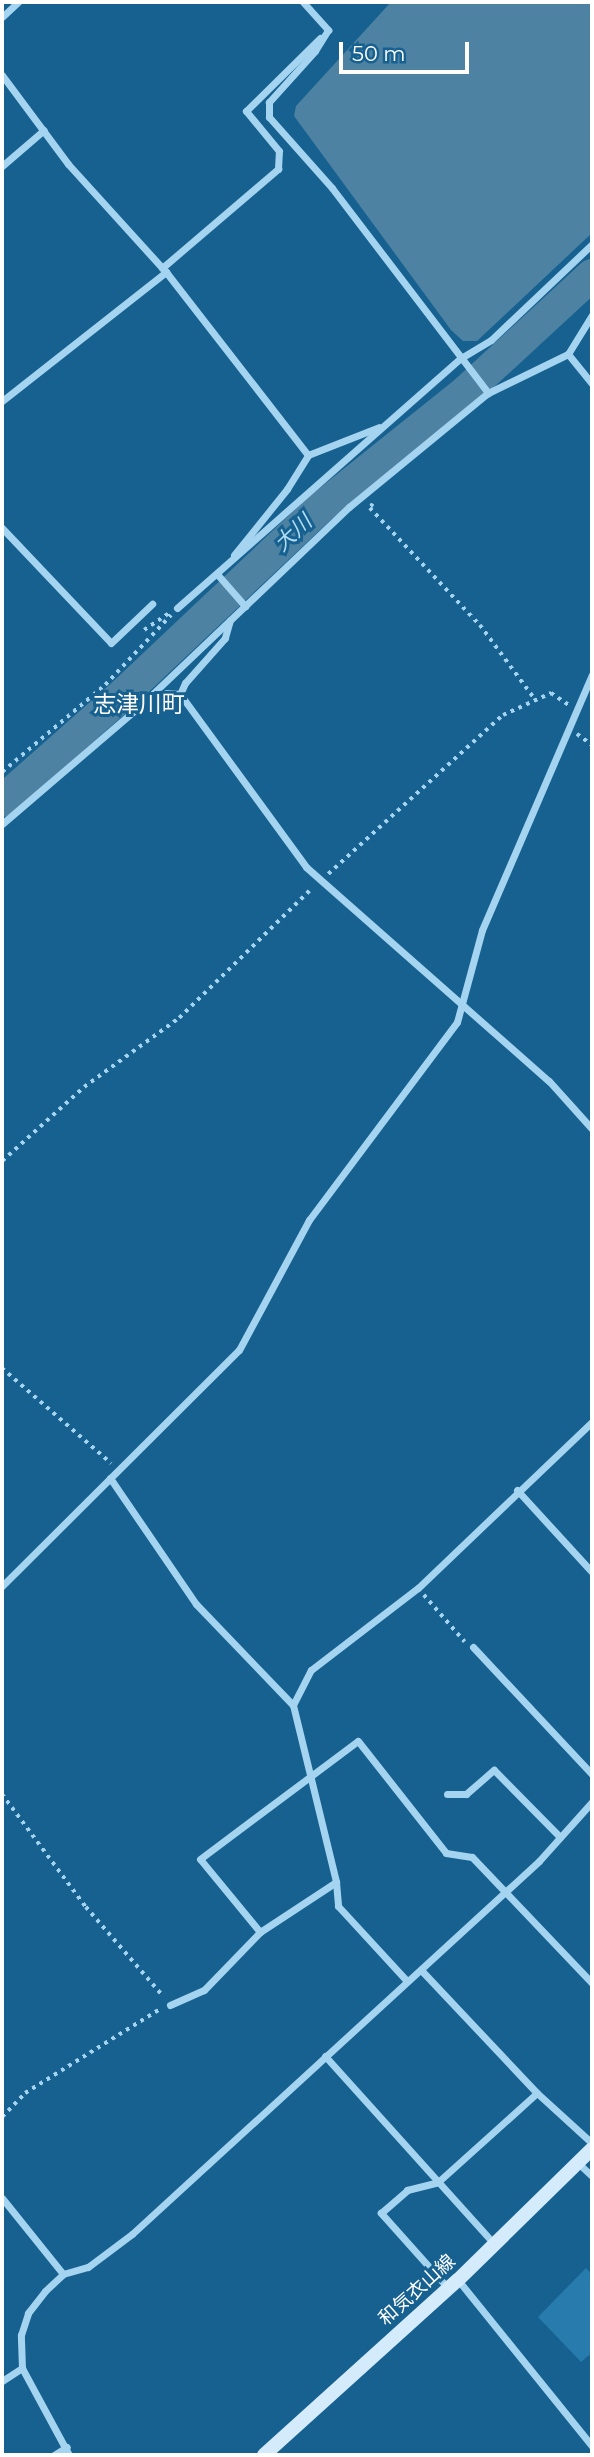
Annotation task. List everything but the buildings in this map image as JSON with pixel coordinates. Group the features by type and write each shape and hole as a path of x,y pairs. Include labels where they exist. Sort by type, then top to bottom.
{"main road":[{"name":"和気衣山線","path":"264,2455 453,2285 592,2149"}],"street":[{"path":"2,17 18,2"},
{"path":"303,2 328,30"},
{"path":"3,398 164,270 278,169 279,151 246,111 328,30"},
{"path":"328,30 315,51 269,102 269,117 332,188 486,391"},
{"path":"2,75 44,130 164,270 308,455"},
{"path":"2,166 44,130"},
{"path":"230,562 384,426 491,340 592,244"},
{"path":"2,824 142,704 349,507 486,391 568,354 592,316"},
{"path":"568,354 592,384"},
{"path":"177,608 219,576 308,455 384,426"},
{"path":"2,527 111,643 152,604"},
{"path":"219,576 244,605"},
{"path":"180,694 185,683 225,638 230,620"},
{"path":"2,1586 239,1350 295,1241 397,1108 462,1009 482,930 592,675"},
{"path":"142,704 167,693 180,694 306,867 462,1009 548,1081 592,1129"},
{"path":"293,1705 311,1670 418,1588 517,1490 592,1422"},
{"path":"110,1478 196,1604 293,1705 336,1882 338,1906 406,1980"},
{"path":"517,1490 592,1572"},
{"path":"473,1647 592,1774"},
{"path":"260,1932 200,1859 358,1741 446,1853 472,1857 506,1889 592,1983"},
{"path":"447,1794 466,1794 494,1770 560,1837"},
{"path":"54,2455 68,2451 22,2368 20,2335 27,2313 63,2274 88,2267 132,2234 406,1980 421,1970 560,1837 592,1802"},
{"path":"170,2004 204,1990 260,1932 336,1882"},
{"path":"421,1970 537,2093 592,2143"},
{"path":"325,2056 494,2244"},
{"path":"537,2093 438,2182 407,2190 381,2213 453,2285 592,2446"},
{"path":"578,2162 592,2176"},
{"path":"2,2198 63,2274"},
{"path":"2,2381 22,2368"}],"path":[{"path":"377,499 370,508 480,625 534,698"},
{"path":"2,772 122,669 177,608"},
{"path":"2,1161 84,1087 179,1018 321,880 494,723 534,698 551,693 576,709"},
{"path":"2,1368 118,1469"},
{"path":"418,1588 459,1638 473,1647"},
{"path":"2,1794 86,1907 170,2004 141,2017 25,2093 2,2117"}],"shaded area":[{"path":"391,2 592,2 592,233 477,341 463,341 451,330 294,116 296,106"},
{"path":"586,2268 592,2275 592,2358 589,2355 581,2362 538,2317"}],"waterway":[{"name":"大川","path":"2,801 119,698 319,509 464,393 592,275"}],"district":[{"name":"志津川町","path":"139,704"}]}
